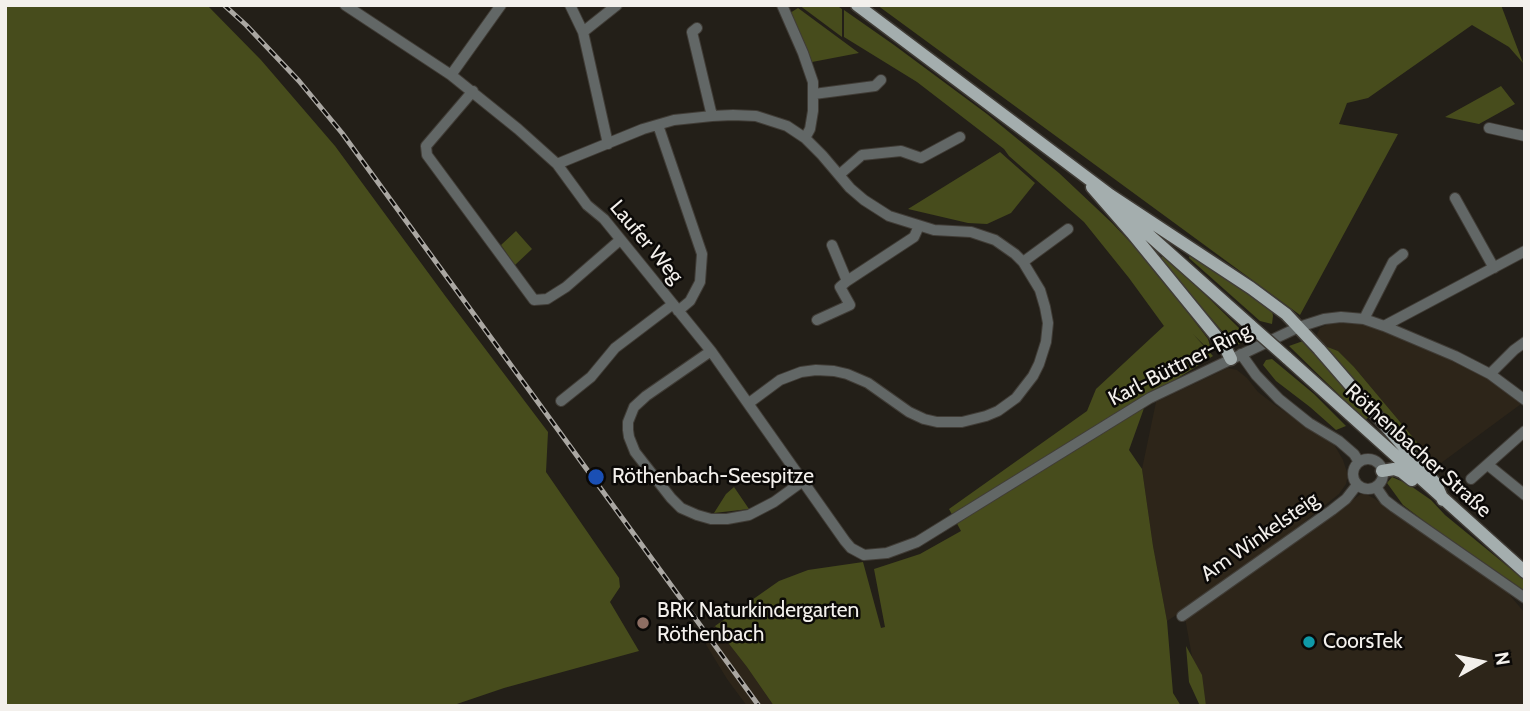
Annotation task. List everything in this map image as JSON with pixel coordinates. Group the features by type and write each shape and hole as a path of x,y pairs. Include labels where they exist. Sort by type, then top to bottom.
{"main road":[{"path":"857,5 1078,171 1286,314 1436,484 1444,500"},
{"path":"1078,171 1225,347 1236,356"},
{"name":"Röthenbacher Straße","path":"1078,171 1525,572"},
{"path":"1382,471 1394,469 1402,472 1434,499 1444,500"}],"street":[{"name":"Laufer Weg","path":"345,5 473,91 557,164 587,205 604,219 711,351 845,541 864,555"},
{"path":"451,75 500,5"},
{"path":"570,5 583,32 608,144"},
{"path":"583,32 617,5"},
{"path":"782,5 810,71 814,94 810,129 804,138"},
{"path":"697,27 692,32 712,116"},
{"path":"814,94 875,86 881,80"},
{"path":"473,91 426,146 427,155 534,300 547,299 566,287 620,240"},
{"path":"557,164 658,125 690,118 756,116 787,126 804,138 864,201 889,216 934,230 971,232 1005,247 1023,262 1041,290 1048,323 1046,342 1039,364 1016,398 986,416 962,422 924,419 902,408 868,383 847,374 816,370 780,380 749,403"},
{"path":"561,401 591,377 615,348 690,301 700,282 702,254 658,125"},
{"path":"1489,128 1525,136"},
{"path":"839,175 862,155 901,151 921,158 960,138"},
{"path":"1455,198 1494,268"},
{"path":"817,320 850,305 840,287 914,237 919,226"},
{"path":"1023,262 1068,229"},
{"path":"832,245 847,281"},
{"path":"1384,326 1525,250"},
{"path":"1364,319 1393,262 1403,254"},
{"name":"Karl-Büttner-Ring","path":"864,555 887,553 917,542 1150,398 1299,327 1324,319 1364,319 1384,326 1490,374 1525,400"},
{"path":"1490,374 1525,342"},
{"path":"711,351 634,407 628,430 635,452 681,508 697,516 712,519 749,515 774,502 803,481"},
{"path":"1236,356 1279,399 1309,423 1339,441 1359,462"},
{"path":"1471,479 1525,431"},
{"path":"1368,460 1373,460 1382,471 1381,481 1376,487 1365,489 1357,485 1353,476 1359,462 1368,460"},
{"path":"1488,465 1525,495"},
{"name":"Am Winkelsteig","path":"1182,616 1332,510 1346,499 1357,485"},
{"path":"1376,487 1394,507 1525,597"}],"shaded area":[{"path":"1341,323 1363,324 1443,354 1486,377 1521,404 1437,466 1354,367 1338,351 1317,343 1320,328"},
{"path":"1228,368 1237,370 1258,392 1335,446 1348,475 1346,484 1339,494 1234,578 1167,621 1142,469 1156,402"},
{"path":"1361,494 1375,499 1507,592 1525,613 1525,706 1201,706 1185,618"},
{"path":"715,626 774,706 747,706 727,679 702,638"}],"green space":[{"path":"5,5 207,5 261,60 335,146 548,432 546,472 619,578 620,587 610,602 639,651 504,688 451,706 5,706"},
{"path":"799,5 836,5 842,9 842,37"},
{"path":"877,5 1501,5 1523,63 1509,47 1472,25 1368,98 1347,103 1339,124 1398,134 1300,315"},
{"path":"798,8 859,53 812,62 790,13"},
{"path":"844,10 987,114 1059,173 1134,246 1208,339 1208,349 1193,334 1213,356 1148,397 1129,450 1142,469 1167,621 1173,693 1181,706 774,706 715,626 779,581 808,570 863,562 881,628 885,627 874,569 920,554 961,531 949,509 1087,411 1096,389 1164,326 1084,222 1004,149 917,82 844,37"},
{"path":"1501,86 1515,104 1479,124 1445,117"},
{"path":"1000,152 1035,183 1011,213 987,224 968,223 908,209"},
{"path":"516,231 532,249 515,265 501,245"},
{"path":"1190,254 1272,310 1272,324 1260,321 1189,258"},
{"path":"1165,255 1249,338 1234,345 1163,262 1161,257"},
{"path":"1303,341 1369,417 1365,420 1289,346"},
{"path":"1317,343 1338,351 1354,367 1437,466 1428,473"},
{"path":"1272,359 1314,394 1346,426 1336,430 1276,381 1263,365 1266,360"},
{"path":"1392,477 1431,500 1445,515 1525,580 1525,591 1403,505 1387,483"},
{"path":"734,487 749,509 714,513 726,494"},
{"path":"1186,646 1202,675 1206,706 1200,706 1189,682"}],"railway":[{"path":"224,5 299,81 342,133 759,706"}],"place":[{"name":"Röthenbach-Seespitze","path":"596,477"},
{"name":"BRK Naturkindergarten Röthenbach","path":"643,623"},
{"name":"CoorsTek","path":"1309,642"}]}
